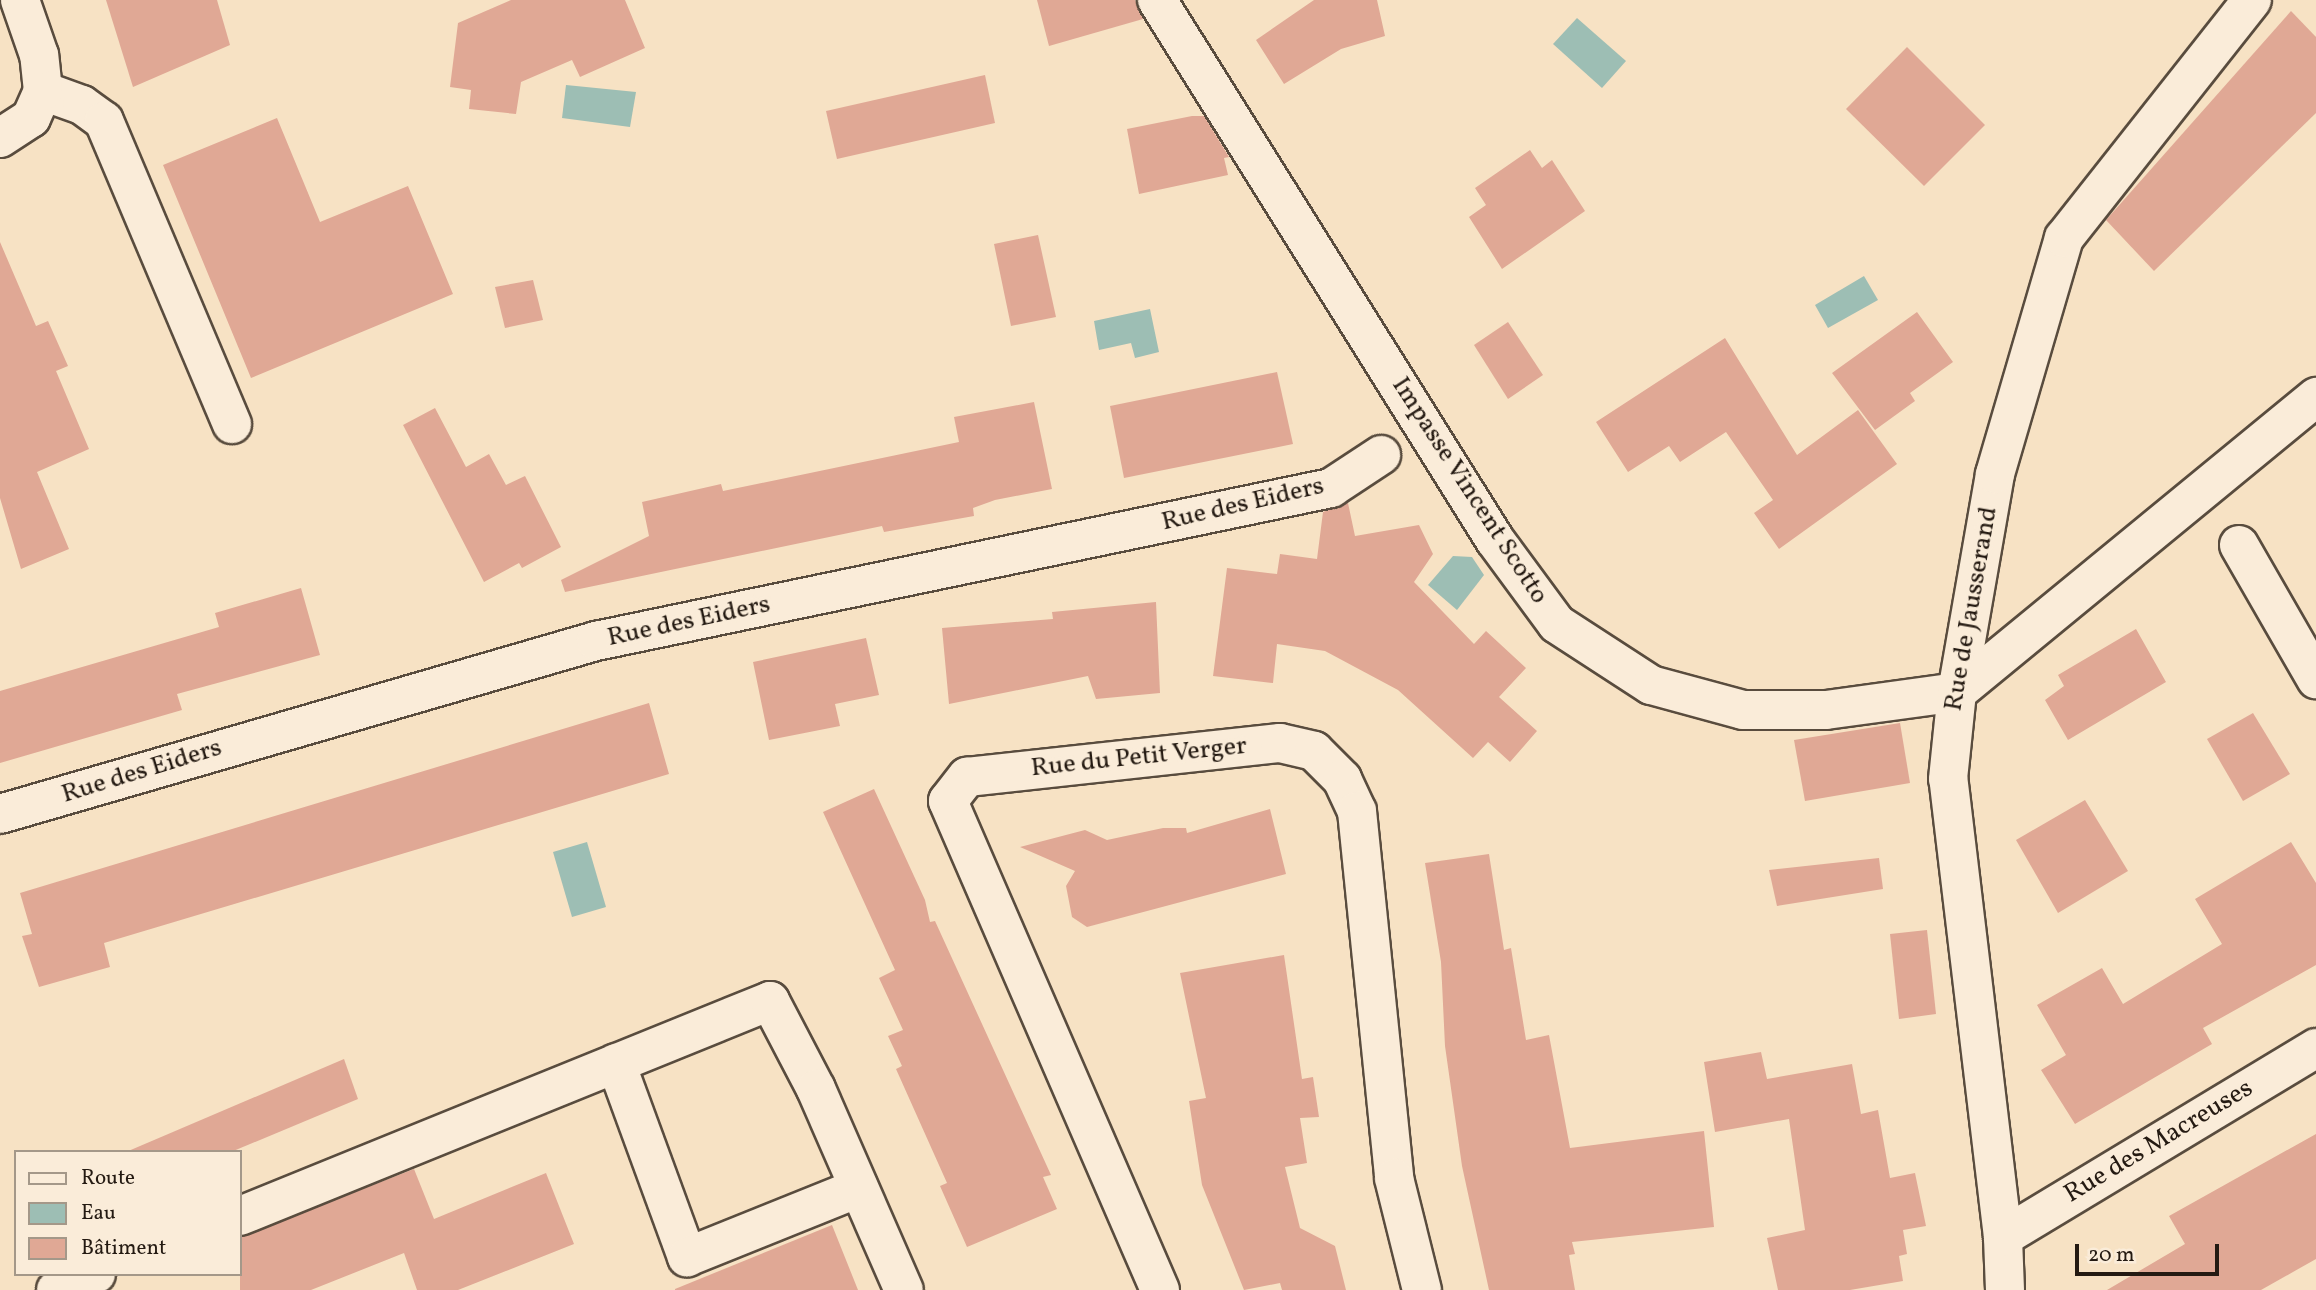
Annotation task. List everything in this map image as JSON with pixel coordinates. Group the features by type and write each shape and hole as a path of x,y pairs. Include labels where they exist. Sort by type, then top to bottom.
{"street":[{"path":"0,138 31,118 43,91 39,55 20,0"},
{"name":"Impasse Vincent Scotto","path":"1157,0 1495,540 1558,624 1651,685 1743,710 1826,710 1957,692"},
{"name":"Rue de Jausserand","path":"2005,1290 2003,1237 1948,798 1957,692 1995,474 2064,238 2252,0"},
{"path":"43,91 82,105 104,121 232,424"},
{"path":"1957,692 2316,397"},
{"name":"Rue des Eiders","path":"0,814 596,641 1331,488 1381,455"},
{"path":"2239,545 2316,679"},
{"name":"Rue du Petit Verger","path":"1160,1290 948,801 967,777 1280,743 1314,751 1342,779 1357,811 1394,1178 1422,1290"},
{"path":"242,1215 770,1001 904,1290"},
{"name":"Rue des Macreuses","path":"2003,1237 2316,1048"},
{"path":"616,1063 687,1256 859,1188"},
{"path":"56,1290 91,1276"}],"water":[{"path":"1577,18 1626,61 1602,88 1553,44"},
{"path":"566,85 636,92 630,127 562,118"},
{"path":"1864,276 1878,300 1828,328 1815,305"},
{"path":"1150,309 1159,352 1135,358 1131,343 1099,350 1094,321"},
{"path":"1453,556 1472,557 1484,575 1457,610 1428,585"},
{"path":"587,842 606,907 572,917 553,852"}],"building":[{"path":"106,0 217,0 230,45 133,87"},
{"path":"511,0 625,0 645,48 580,77 572,60 521,82 516,114 469,109 471,90 450,87 458,23"},
{"path":"1037,0 1135,0 1143,19 1049,46"},
{"path":"1314,0 1377,0 1385,36 1341,49 1284,84 1256,40"},
{"path":"2291,11 2316,37 2316,113 2154,271 2106,220"},
{"path":"1907,47 1985,125 1924,186 1846,109"},
{"path":"985,75 995,123 837,159 826,111"},
{"path":"1204,116 1229,157 1224,158 1228,175 1139,194 1127,129"},
{"path":"277,118 320,222 408,186 453,294 251,378 163,165"},
{"path":"1530,150 1542,168 1552,160 1585,211 1502,269 1469,217 1486,205 1475,188"},
{"path":"1038,235 1056,317 1011,326 994,244"},
{"path":"0,242 36,326 48,321 68,366 56,371 89,449 37,472 69,549 21,569 0,498"},
{"path":"533,280 543,320 505,328 495,287"},
{"path":"1917,312 1953,362 1910,393 1915,401 1875,430 1832,373"},
{"path":"1508,322 1543,375 1508,399 1474,345"},
{"path":"1725,338 1797,455 1858,410 1897,464 1779,549 1754,513 1773,500 1726,432 1680,462 1669,446 1628,472 1596,422"},
{"path":"1277,372 1293,444 1124,478 1110,406"},
{"path":"1034,402 1052,489 995,500 973,508 974,516 884,532 882,526 565,592 561,580 649,536 642,502 721,484 723,491 959,442 954,417"},
{"path":"435,408 466,467 489,454 506,485 525,476 561,547 522,568 519,563 484,582 403,425"},
{"path":"1348,503 1355,536 1419,525 1433,554 1414,582 1474,644 1486,631 1526,668 1499,697 1537,731 1510,762 1488,742 1473,758 1398,690 1325,651 1277,644 1273,683 1213,676 1227,568 1277,574 1280,554 1317,559 1323,512"},
{"path":"301,588 320,655 177,694 182,710 0,763 0,691 219,627 215,613"},
{"path":"1156,602 1160,693 1096,699 1088,676 949,704 942,628 1053,619 1052,612"},
{"path":"2136,629 2166,682 2068,740 2045,700 2064,686 2058,675"},
{"path":"866,638 879,695 835,704 840,726 769,740 753,662"},
{"path":"649,703 669,774 104,943 110,967 39,987 22,936 32,934 20,893"},
{"path":"2253,713 2290,774 2243,801 2207,739"},
{"path":"1900,723 1910,783 1805,801 1794,740"},
{"path":"874,789 925,900 930,922 935,921 1051,1175 1043,1177 1057,1209 967,1247 940,1186 947,1183 896,1069 902,1066 888,1036 903,1030 879,978 895,970 823,812"},
{"path":"2085,800 2128,871 2058,913 2016,840"},
{"path":"1270,809 1286,874 1087,927 1072,917 1066,886 1075,871 1020,847 1085,830 1107,840 1163,828 1186,828 1187,833"},
{"path":"2291,842 2316,883 2316,965 2203,1028 2212,1044 2075,1124 2041,1070 2066,1055 2037,1005 2102,968 2123,1004 2222,944 2195,899"},
{"path":"1489,854 1504,950 1511,948 1526,1040 1549,1035 1570,1148 1704,1131 1714,1227 1572,1242 1575,1254 1569,1255 1575,1290 1489,1290 1462,1166 1445,1046 1441,962 1425,863"},
{"path":"1879,858 1883,889 1777,906 1769,870"},
{"path":"1927,930 1936,1014 1899,1019 1890,934"},
{"path":"1284,955 1302,1079 1313,1077 1319,1117 1300,1118 1307,1163 1285,1167 1300,1228 1335,1246 1346,1290 1282,1290 1280,1283 1244,1290 1202,1185 1189,1101 1206,1098 1180,973"},
{"path":"1761,1052 1767,1079 1852,1064 1861,1114 1878,1110 1890,1178 1915,1173 1926,1226 1903,1230 1907,1254 1899,1256 1903,1281 1850,1290 1778,1290 1767,1238 1805,1230 1789,1119 1715,1132 1704,1062"},
{"path":"344,1059 358,1099 236,1150 131,1150"},
{"path":"2316,1134 2316,1259 2261,1290 2107,1290 2185,1244 2169,1216"},
{"path":"414,1169 434,1219 546,1173 574,1244 458,1290 417,1290 404,1253 311,1290 240,1290 242,1236"},
{"path":"832,1225 858,1290 675,1290 675,1289"}]}
